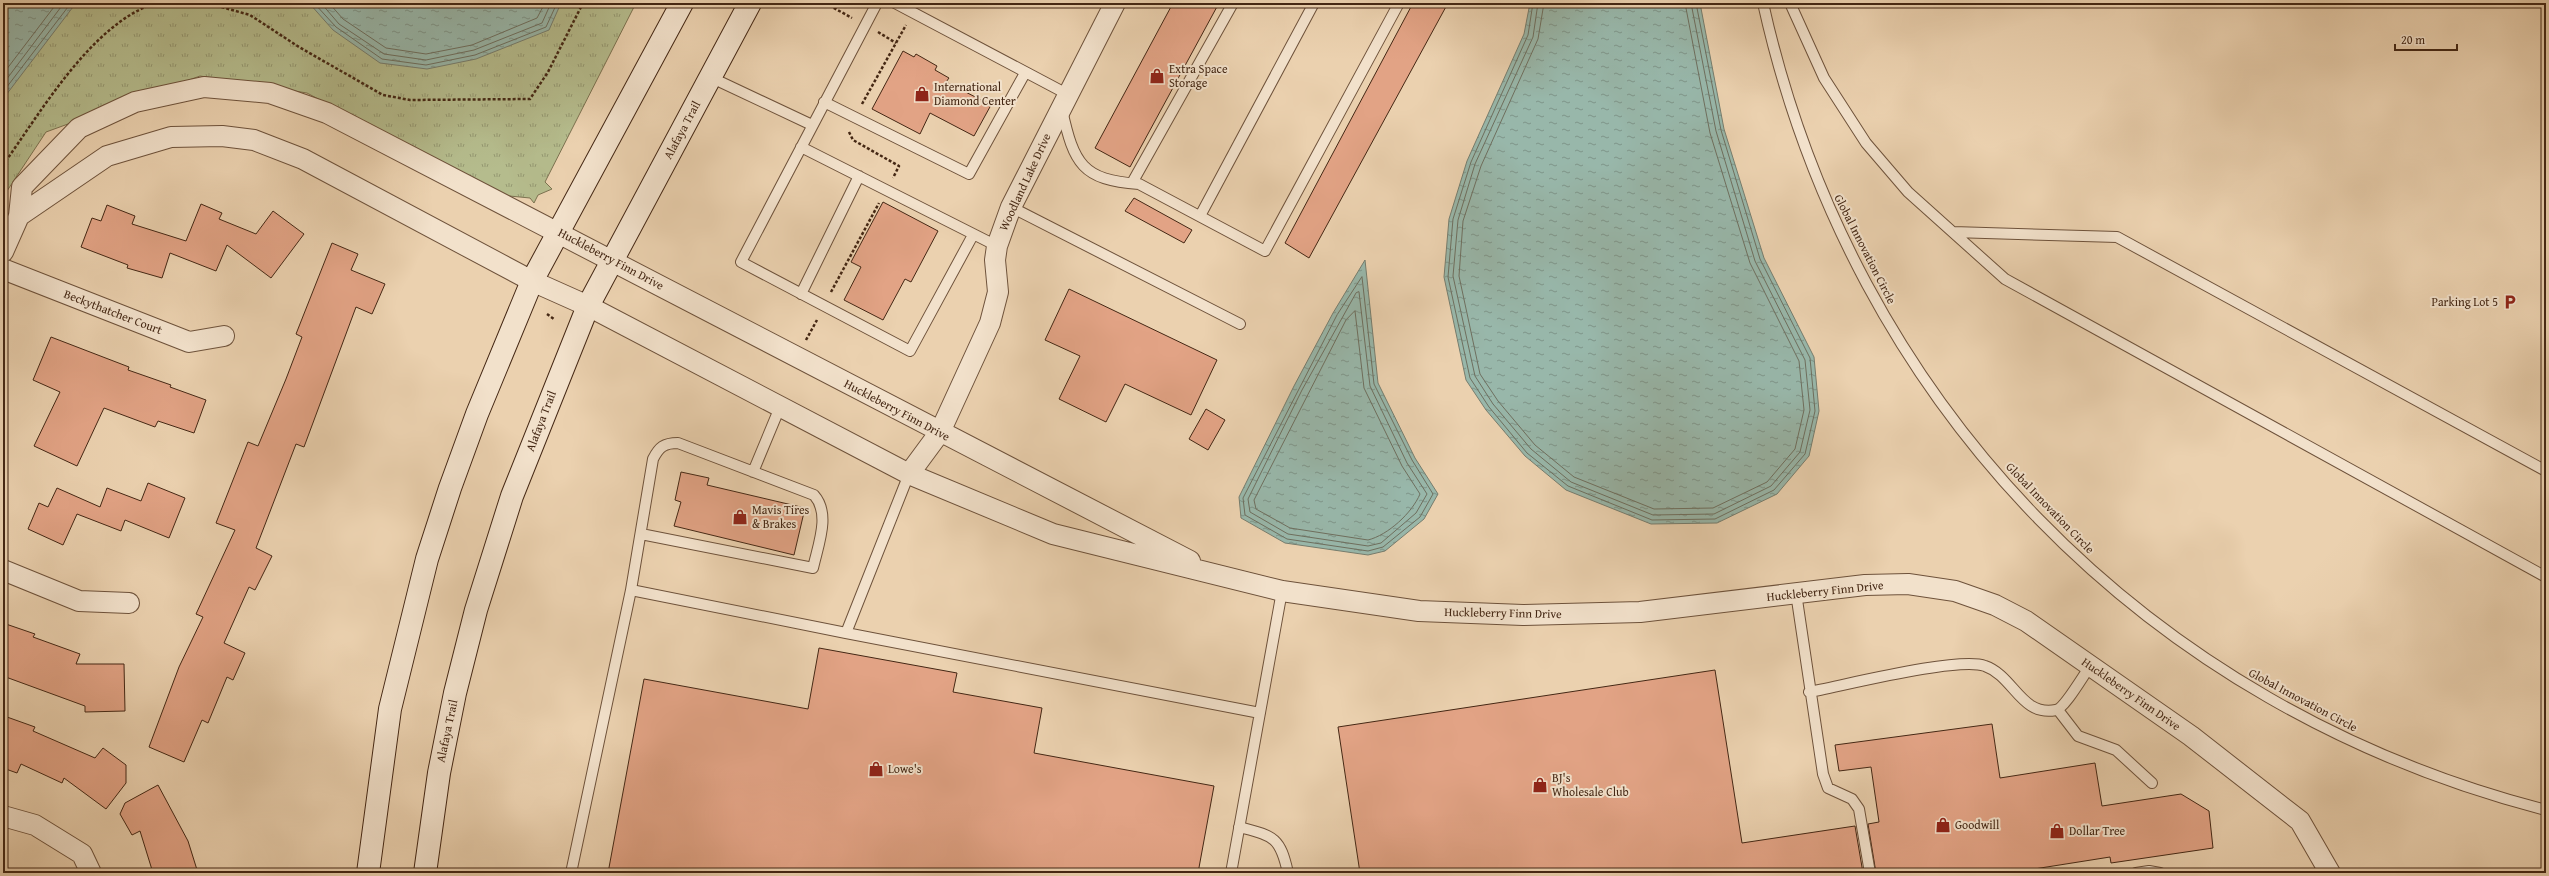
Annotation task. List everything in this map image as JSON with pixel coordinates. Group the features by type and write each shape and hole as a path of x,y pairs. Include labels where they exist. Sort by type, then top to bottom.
{"main road":[{"path":"371,868 390,709 427,559 476,414 532,281 682,3"},
{"name":"Alafaya Trail","path":"425,873 439,773 476,610 512,496 588,306 750,3"}],"street":[{"name":"Woodland Lake Drive","path":"909,474 940,432 990,323 998,292 995,260 997,246 1011,207 1064,100 1115,3"},
{"name":"Huckleberry Finn Drive","path":"3,252 19,216 22,187 79,128 135,102 204,87 270,93 327,113 1222,577"},
{"name":"Huckleberry Finn Drive","path":"19,216 107,156 171,137 222,136 254,140 303,159 532,281 588,306 909,474 1053,534 1282,591 1418,611 1523,615 1640,612 1865,585 1893,584 1954,591 1995,605 2026,621 2191,736 2300,821 2330,873"},
{"name":"Beckythatcher Court","path":"3,269 189,342 224,336"},
{"path":"3,570 78,601 129,603"},
{"path":"3,816 35,826 82,854 91,873"}],"lane":[{"path":"876,3 741,262 910,351 973,235"},
{"path":"895,3 1026,73 1064,100 1073,150 1085,170 1118,183 1139,184 1265,251 1399,3"},
{"path":"1132,183 1233,3"},
{"path":"1200,216 1314,3"},
{"name":"Global Innovation Circle","path":"1763,3 1778,68 1801,137 1829,207 1860,272 1899,341 1941,403 1988,463 2039,520 2122,597 2183,643 2252,689 2339,735 2414,769 2546,810"},
{"path":"1790,3 1824,78 1866,143 1908,192 2005,279 2546,577"},
{"path":"824,102 969,174 1026,73"},
{"path":"710,77 812,125"},
{"path":"801,147 997,246"},
{"path":"801,294 859,176"},
{"path":"1011,207 1240,324"},
{"path":"1953,232 2117,237 2546,471"},
{"path":"753,472 780,407"},
{"path":"571,873 631,590 653,459 658,448 668,443 678,443 814,495 822,504 823,516 813,568 641,534"},
{"path":"846,633 909,474"},
{"path":"631,590 1260,713"},
{"path":"1231,873 1282,591"},
{"path":"1796,593 1809,692 1823,774 1828,788 1852,799 1859,809 1870,873"},
{"path":"1809,692 1921,670 1972,663 1986,666 1997,672 2033,709 2043,712 2058,710 2090,665"},
{"path":"2058,710 2078,736 2116,750 2152,783"},
{"path":"1239,827 1270,835 1277,842 1285,857 1288,873"},
{"path":"2136,873 2149,871 2160,873"}],"path":[{"path":"3,165 72,70 111,27 141,8 156,3"},
{"path":"207,3 250,16 299,47 384,95 418,100 530,99 548,72 583,3"},
{"path":"858,110 896,43"},
{"path":"804,344 899,166 853,140 850,136"},
{"path":"547,314 554,319"}],"green space":[{"path":"3,3 636,3 545,182 552,189 538,195 534,203 530,198 499,195 307,93 200,76 46,132 3,197"}],"water":[{"path":"3,3 76,3 3,99"},
{"path":"309,3 561,3 549,30 476,59 427,69 380,63 333,30"},
{"path":"1530,3 1700,3 1724,129 1764,258 1814,357 1819,411 1809,456 1777,494 1717,523 1651,524 1566,490 1525,456 1486,410 1466,380 1444,277 1449,219 1467,161 1524,34"},
{"path":"1365,260 1378,383 1415,458 1438,494 1424,519 1385,551 1368,555 1285,543 1241,518 1239,497 1294,386 1333,313"}],"building":[{"name":"Extra Space Storage","path":"1173,3 1219,3 1130,167 1095,148"},
{"path":"1413,3 1448,3 1309,258 1285,243"},
{"name":"International Diamond Center","path":"903,51 914,57 916,54 937,66 935,70 949,78 946,82 991,105 974,136 930,113 920,134 872,109"},
{"path":"1134,198 1192,230 1184,243 1125,211"},
{"path":"883,202 938,231 911,282 905,279 883,320 844,300 861,267 851,262"},
{"path":"201,204 222,213 219,219 256,234 273,211 304,234 271,278 227,245 216,271 170,253 162,278 127,268 128,265 81,247 92,218 101,221 107,205 135,216 132,224 186,241"},
{"path":"332,243 358,254 351,270 385,284 372,314 356,307 304,447 296,444 256,548 272,556 255,590 249,587 224,643 245,653 233,680 227,677 208,723 202,720 184,762 149,747 179,667 203,617 196,614 235,530 216,523 248,442 258,446 286,379 302,337 296,334"},
{"path":"1069,289 1217,360 1191,415 1125,384 1106,422 1059,399 1080,356 1045,340"},
{"path":"51,337 129,367 128,370 171,385 170,387 206,400 194,433 158,421 155,427 104,408 77,466 34,446 60,392 33,380"},
{"path":"1206,409 1225,420 1208,450 1189,439"},
{"name":"Mavis Tires & Brakes","path":"681,472 709,478 707,485 805,508 794,555 674,526 681,502 675,500"},
{"path":"148,483 185,498 169,538 125,520 121,531 77,514 63,545 28,529 39,503 48,507 57,488 100,507 107,488 141,501"},
{"path":"3,623 35,634 33,637 80,654 76,664 124,664 125,711 85,712 85,706 3,676"},
{"name":"Lowe's","path":"819,648 957,673 953,692 1042,708 1034,753 1214,786 1198,873 608,873 644,679 808,709"},
{"name":"BJ's Wholesale Club","path":"1715,670 1742,843 1855,826 1863,873 1360,873 1338,727"},
{"path":"7,717 35,727 33,731 95,758 103,748 126,765 126,783 106,809 64,778 62,783 21,764 17,773 3,768 3,728"},
{"path":"1992,724 2000,778 2095,763 2102,806 2181,794 2209,811 2213,848 2111,863 2110,857 2009,873 1876,873 1868,824 1879,822 1871,767 1839,771 1835,745"},
{"path":"158,785 188,841 198,873 153,873 140,831 132,835 120,814 125,803"}],"place":[{"name":"Extra Space Storage","path":"1157,76"},
{"name":"International Diamond Center","path":"922,94"},
{"name":"Parking Lot 5","path":"2510,302"},
{"name":"Mavis Tires & Brakes","path":"740,517"},
{"name":"Lowe's","path":"876,769"},
{"name":"BJ's Wholesale Club","path":"1540,785"},
{"name":"Goodwill","path":"1943,825"},
{"name":"Dollar Tree","path":"2057,831"}]}
